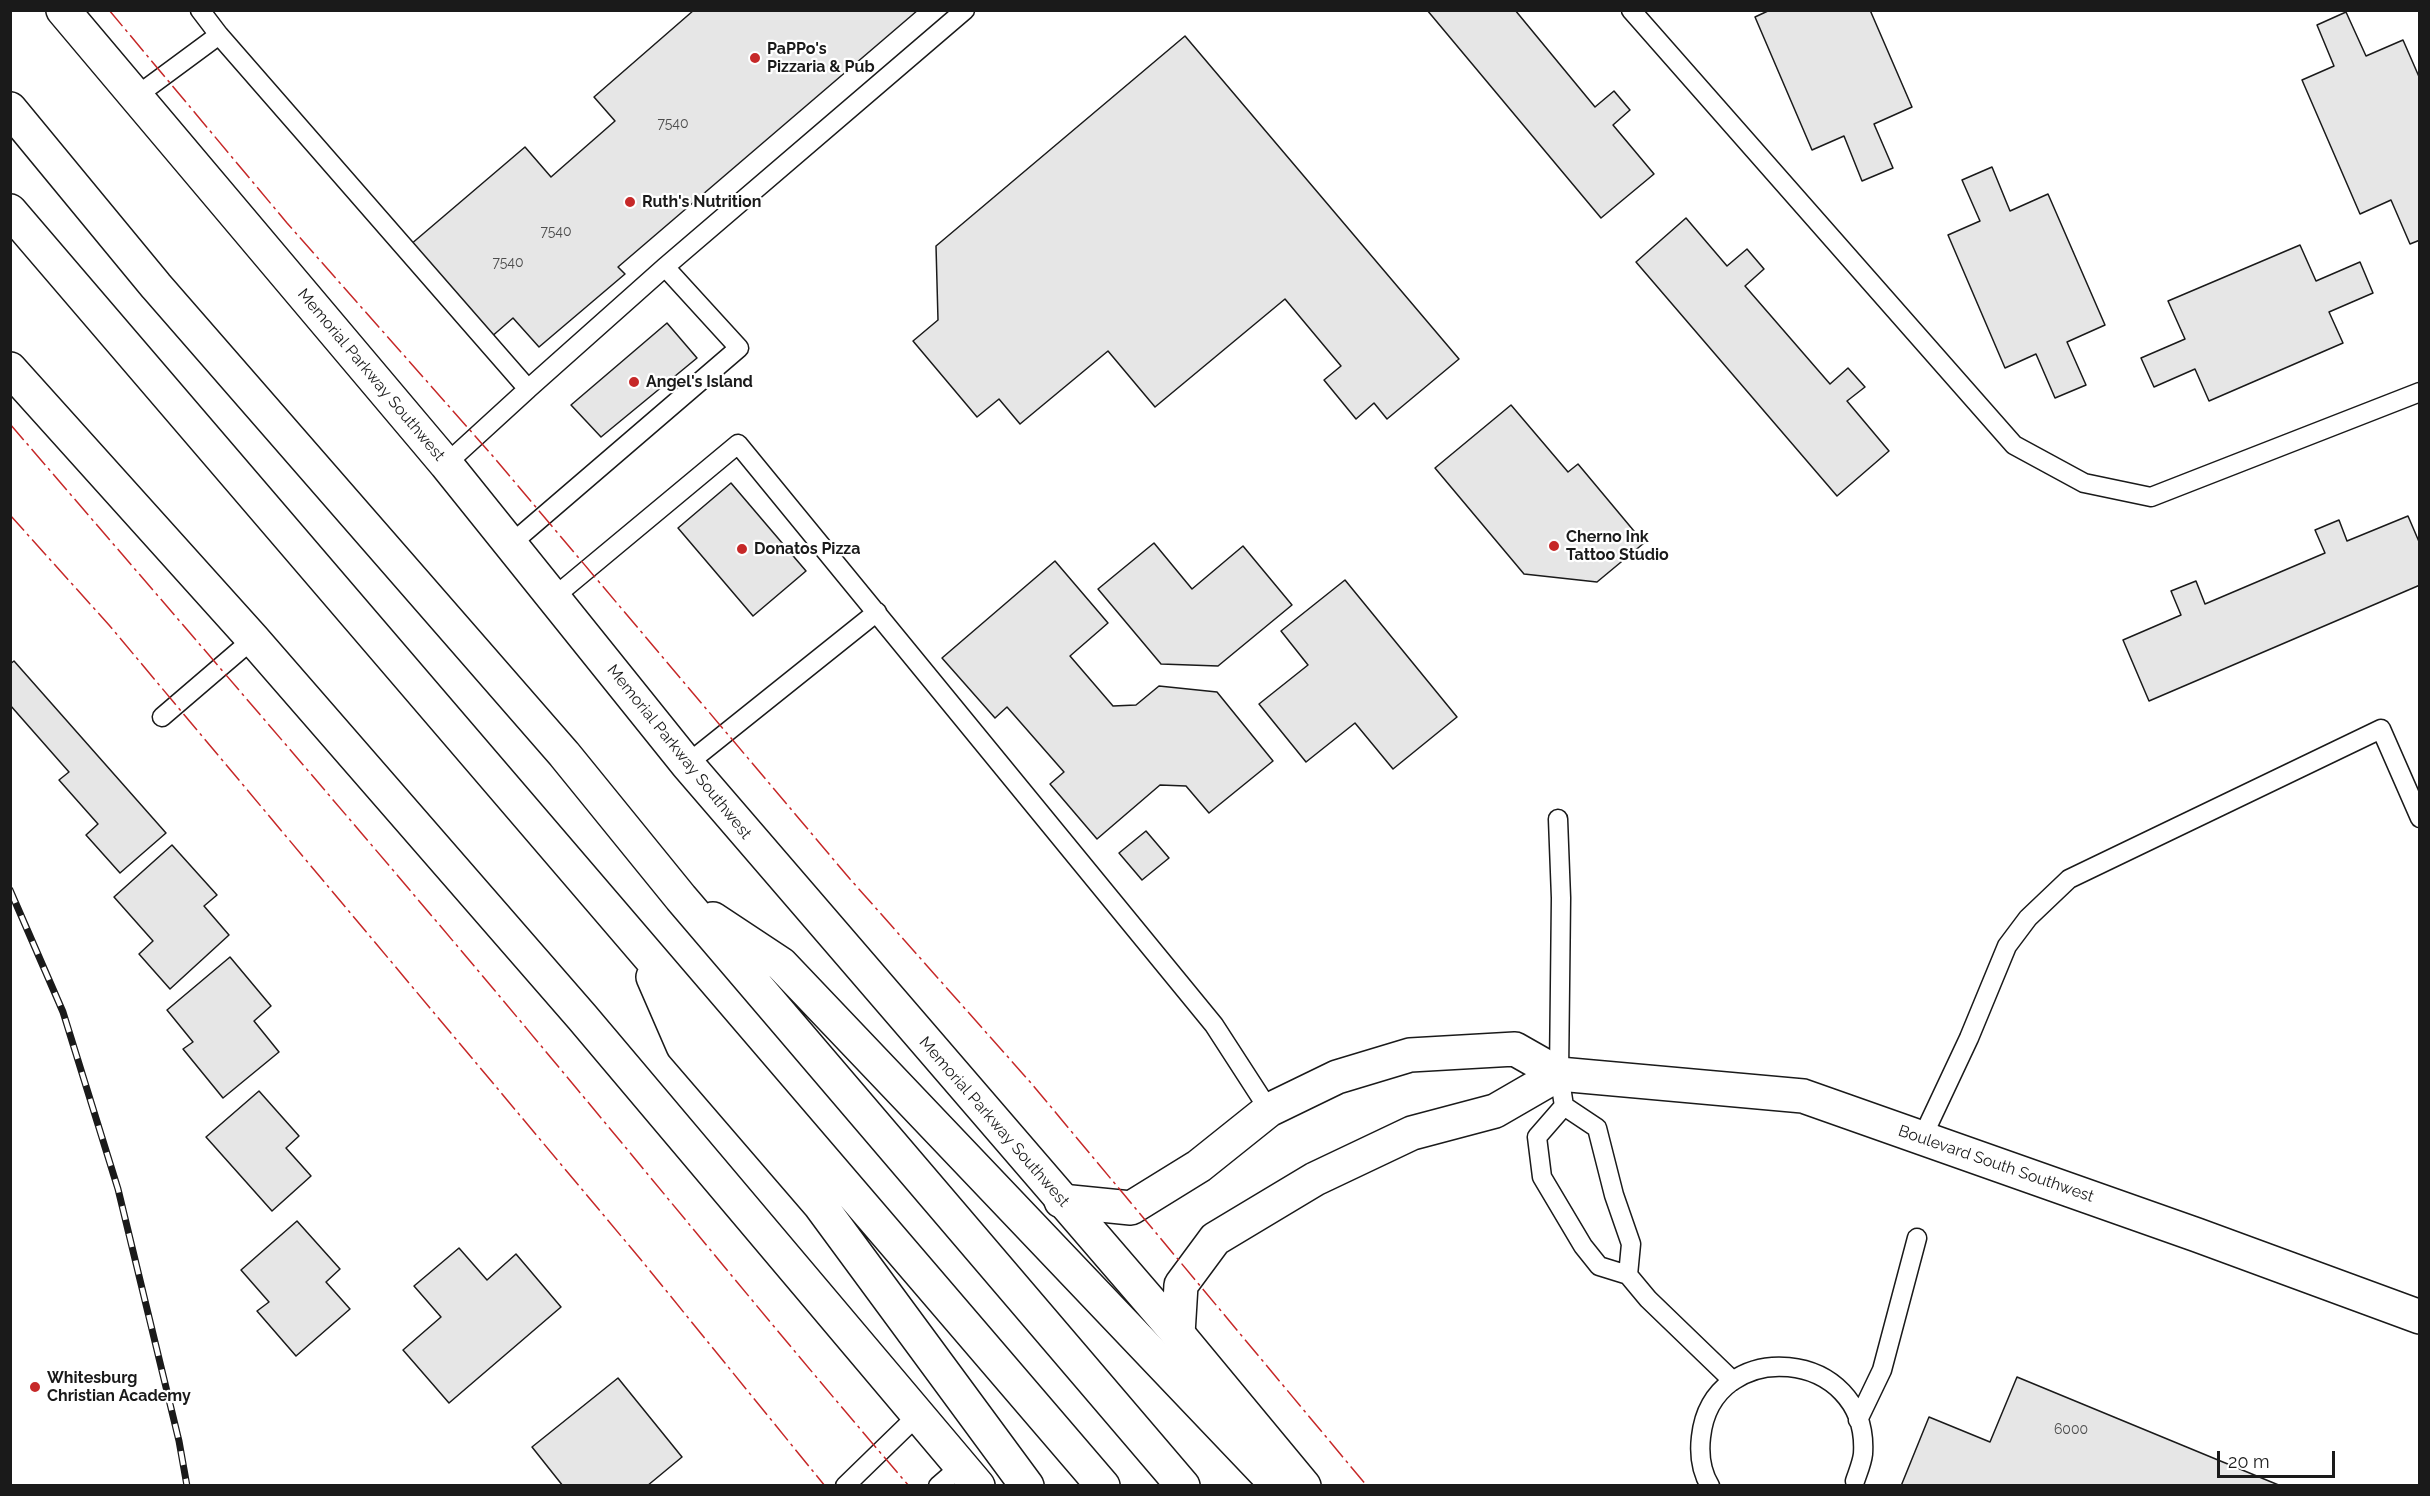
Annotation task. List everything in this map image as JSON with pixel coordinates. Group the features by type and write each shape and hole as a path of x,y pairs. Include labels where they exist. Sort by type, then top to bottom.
{"main road":[{"name":"Memorial Parkway Southwest","path":"63,10 512,543 687,764 1061,1201 1178,1334 1304,1485"},
{"path":"10,109 156,286 564,754 681,898 1183,1485"},
{"path":"10,211 1103,1485"},
{"path":"10,369 253,639 582,1017 918,1415 959,1479"},
{"path":"681,898 781,964 1278,1485"},
{"path":"638,945 683,1046 820,1205 1027,1485"},
{"name":"Boulevard South Southwest","path":"1061,1201 1131,1208 1199,1166 1269,1110 1337,1077 1410,1055 1515,1049 1562,1090 1803,1096 2197,1235 2420,1317"},
{"path":"1178,1334 1181,1285 1215,1239 1315,1179 1412,1133 1562,1090"}],"lane":[{"path":"200,10 219,35 528,389"},
{"path":"446,464 665,267 965,10"},
{"path":"1631,10 2014,445 2084,483 2151,497 2420,392"},
{"path":"135,97 219,35"},
{"path":"512,543 739,348 665,267"},
{"path":"554,597 738,444 1214,1025 1269,1110"},
{"path":"687,764 877,612"},
{"path":"162,717 253,639"},
{"path":"1922,1138 1969,1038 2007,946 2028,918 2069,879 2381,729 2420,818"},
{"path":"1558,819 1561,898 1562,1090 1537,1137 1542,1177 1574,1233 1599,1266 1628,1275 1648,1299 1733,1382"},
{"path":"1562,1090 1597,1128 1614,1195 1631,1244 1628,1275"},
{"path":"1858,1420 1882,1370 1917,1238"},
{"path":"1710,1485 1706,1479 1700,1453 1702,1425 1713,1401 1733,1382 1757,1369 1783,1365 1809,1370 1833,1383 1851,1403 1861,1428 1863,1455 1856,1481"},
{"path":"845,1485 918,1415"}],"building":[{"path":"694,10 918,10 618,267 625,274 539,347 513,318 490,338 410,245 525,147 551,177 615,121 594,97"},
{"path":"1427,10 1515,10 1595,107 1614,91 1630,110 1613,125 1654,174 1601,218"},
{"path":"1770,10 1870,10 1912,107 1874,124 1893,168 1862,181 1844,136 1812,150 1755,17"},
{"path":"2346,12 2366,56 2403,40 2420,79 2420,240 2410,244 2391,200 2360,214 2302,80 2334,66 2317,25"},
{"path":"1185,36 1459,359 1387,419 1374,403 1356,419 1324,380 1341,366 1285,299 1155,407 1108,351 1020,424 999,399 977,417 913,341 938,320 936,246"},
{"path":"1992,167 2010,211 2048,194 2105,325 2067,342 2086,385 2055,398 2036,354 2005,368 1948,235 1980,221 1962,180"},
{"path":"1686,218 1727,266 1747,249 1764,269 1745,286 1830,384 1848,368 1865,387 1847,401 1889,451 1837,496 1636,262"},
{"path":"2300,245 2316,281 2360,262 2373,293 2329,312 2343,343 2209,401 2195,369 2154,387 2141,358 2185,339 2168,301"},
{"name":"Angel's Island","path":"667,323 697,358 601,437 571,405"},
{"path":"1511,405 1568,472 1578,464 1644,543 1597,582 1524,574 1435,468"},
{"name":"Donatos Pizza","path":"731,483 806,571 753,616 678,528"},
{"path":"2408,516 2420,544 2420,585 2149,701 2123,640 2181,615 2171,591 2196,581 2205,604 2325,553 2315,530 2339,520 2347,541"},
{"path":"1154,543 1192,589 1243,546 1292,605 1218,666 1161,664 1098,589"},
{"path":"1055,561 1108,623 1070,656 1113,706 1136,705 1159,686 1217,692 1273,761 1209,813 1186,786 1160,785 1097,839 1050,784 1064,772 1007,707 995,718 942,658"},
{"path":"1345,580 1457,717 1393,769 1355,723 1306,762 1259,704 1308,665 1281,631"},
{"path":"14,661 166,833 120,873 86,835 98,824 59,780 69,772 10,705 10,664"},
{"path":"1146,831 1169,858 1142,880 1119,853"},
{"path":"172,845 217,895 204,906 229,935 170,989 139,954 153,941 114,897"},
{"path":"230,957 271,1006 254,1021 279,1052 223,1098 183,1049 193,1042 167,1010"},
{"path":"259,1091 299,1136 286,1148 311,1176 272,1211 206,1137"},
{"path":"297,1221 340,1269 326,1282 350,1309 296,1356 257,1311 269,1302 241,1270"},
{"path":"459,1248 487,1280 516,1254 561,1307 449,1403 403,1350 441,1317 414,1286"},
{"path":"2017,1377 2281,1486 1901,1486 1929,1417 1990,1442"},
{"path":"618,1378 682,1457 647,1486 563,1486 532,1447"}],"railway":[{"path":"10,890 63,1012 118,1189 179,1441 187,1486"}],"power":[{"path":"109,10 287,223 491,454 850,879 1031,1083 1367,1486"},
{"path":"10,424 437,922 909,1486"},
{"path":"10,515 109,625 642,1261 825,1486"}],"place":[{"name":"PaPPo's Pizzaria & Pub","path":"755,58"},
{"name":"Ruth's Nutrition","path":"630,202"},
{"name":"Angel's Island","path":"634,382"},
{"name":"Cherno Ink Tattoo Studio","path":"1554,546"},
{"name":"Donatos Pizza","path":"742,549"},
{"name":"Whitesburg Christian Academy","path":"35,1387"}]}
